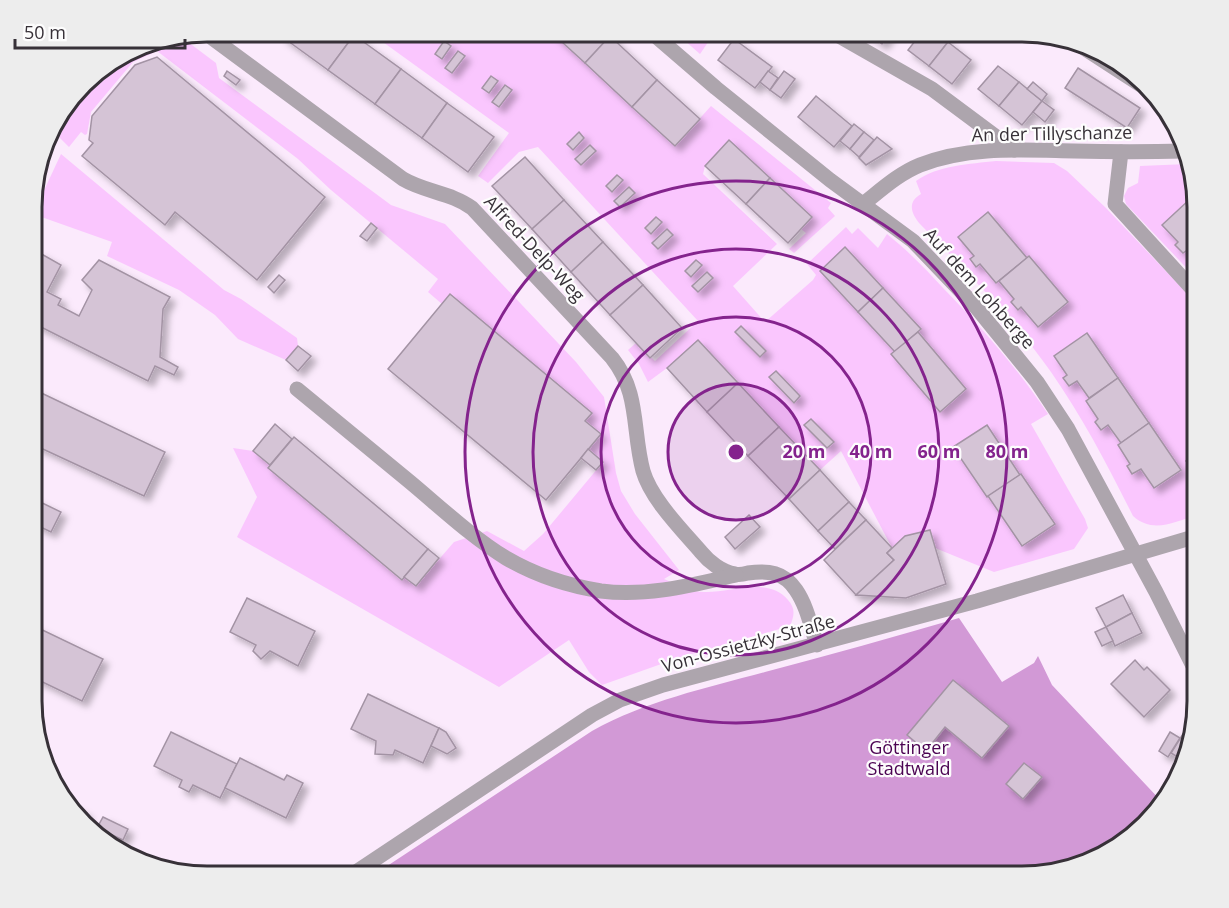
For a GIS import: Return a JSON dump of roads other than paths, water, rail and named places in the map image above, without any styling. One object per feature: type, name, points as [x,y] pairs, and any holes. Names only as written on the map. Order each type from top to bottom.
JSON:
[{"type":"street","name":"Alfred-Delp-Weg","points":[[218,42],[403,178],[422,188],[460,200],[472,208],[616,364],[627,381],[632,397],[641,459],[651,488],[707,559],[736,575]]},
{"type":"street","name":"Auf dem Lohberge","points":[[663,42],[716,88],[913,241],[976,307],[1031,374],[1068,429],[1187,654]]},
{"type":"street","points":[[850,42],[932,89],[1014,150]]},
{"type":"street","name":"An der Tillyschanze","points":[[863,204],[896,178],[918,166],[949,156],[982,151],[1014,150],[1176,151]]},
{"type":"street","points":[[1120,152],[1115,204],[1187,283]]},
{"type":"street","points":[[297,389],[466,528],[506,558],[578,586],[603,591],[633,592],[682,588],[736,575],[773,572],[786,579],[795,588],[803,603],[817,645]]},
{"type":"street","name":"Von-Ossietzky-Straße","points":[[365,866],[592,715],[620,700],[663,685],[995,596],[1187,539]]},
{"type":"park label","name":"Göttinger Stadtwald","points":[[909,757]]}]
